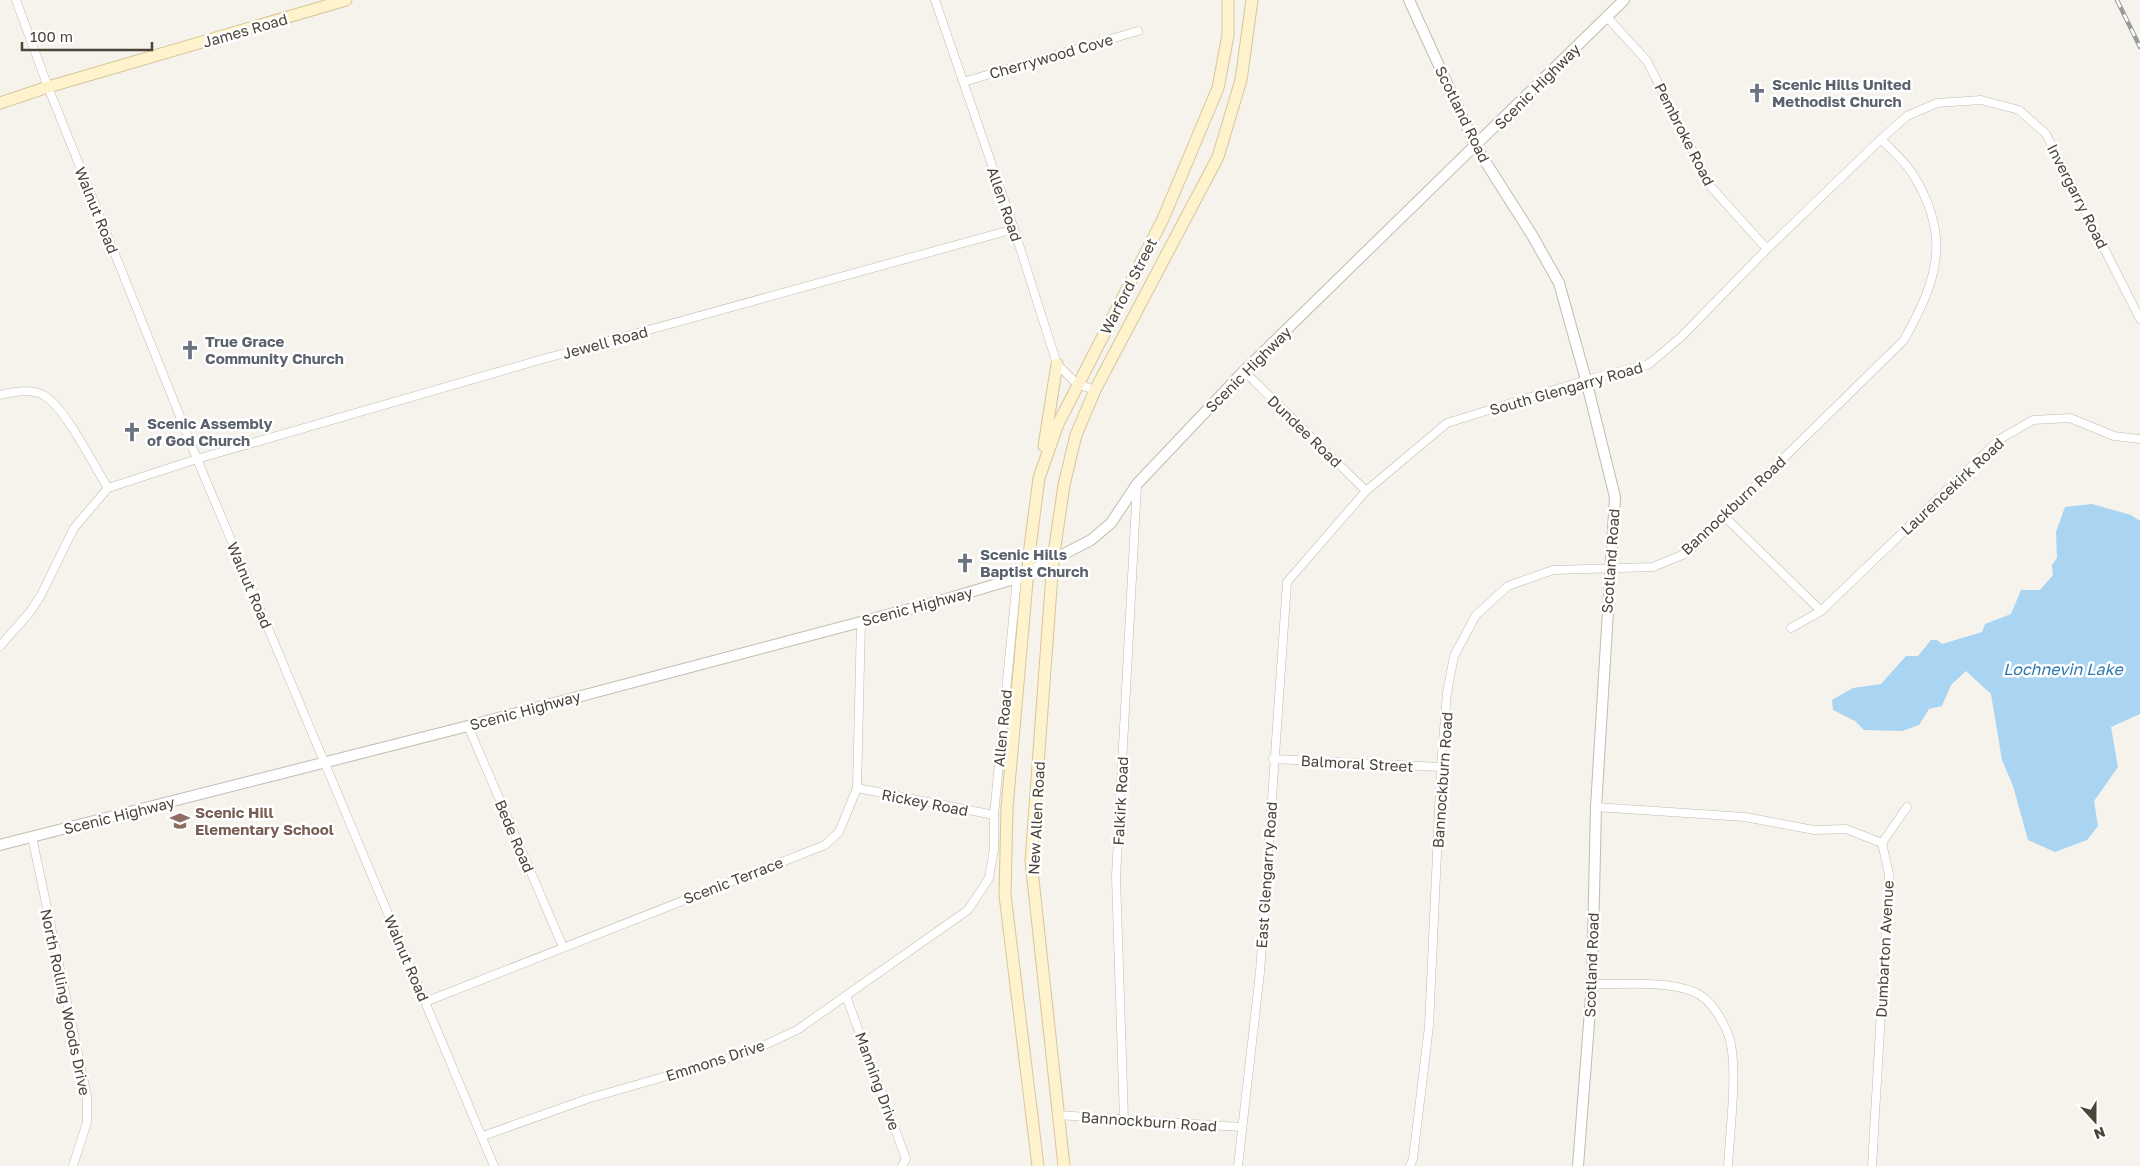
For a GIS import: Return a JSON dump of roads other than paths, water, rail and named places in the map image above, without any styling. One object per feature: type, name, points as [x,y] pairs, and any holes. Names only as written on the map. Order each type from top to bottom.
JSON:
[{"type":"main road","name":"James Road","points":[[0,103],[48,87],[346,0]]},
{"type":"main road","name":"Warford Street","points":[[1029,572],[1042,466],[1058,424],[1077,384],[1162,219],[1218,88],[1228,35],[1228,0]]},
{"type":"main road","name":"Warford Street","points":[[1053,560],[1064,484],[1076,435],[1095,390],[1218,157],[1241,80],[1252,0]]},
{"type":"main road","points":[[1042,466],[1057,364]]},
{"type":"main road","name":"New Allen Road","points":[[1053,560],[1031,861],[1064,1166]]},
{"type":"main road","name":"New Allen Road","points":[[1029,572],[1007,808],[1005,895],[1038,1166]]},
{"type":"street","name":"Walnut Road","points":[[16,0],[48,87],[197,459],[494,1166]]},
{"type":"street","name":"Allen Road","points":[[935,0],[1014,229],[1057,364],[1077,384],[1095,390]]},
{"type":"street","name":"Scotland Road","points":[[1409,0],[1476,147],[1559,283],[1586,380],[1615,497],[1609,567],[1596,807],[1592,984],[1578,1166]]},
{"type":"street","name":"Scenic Highway","points":[[0,846],[32,836],[468,726],[861,622],[1017,578],[1092,540],[1111,523],[1137,484],[1244,372],[1476,147],[1624,0]]},
{"type":"street","name":"Pembroke Road","points":[[1607,17],[1647,61],[1711,187],[1766,249]]},
{"type":"street","name":"Cherrywood Cove","points":[[963,82],[1138,31]]},
{"type":"street","name":"Invergarry Road","points":[[1881,139],[1907,116],[1937,103],[1981,100],[2019,110],[2046,134],[2140,318]]},
{"type":"street","name":"South Glengarry Road","points":[[1287,582],[1366,491],[1447,423],[1586,380],[1649,364],[1681,336],[1766,249],[1881,139]]},
{"type":"street","name":"Bannockburn Road","points":[[1410,1166],[1428,1026],[1441,767],[1447,693],[1454,656],[1476,615],[1508,586],[1552,570],[1653,567],[1687,553],[1904,340],[1923,306],[1937,261],[1933,217],[1912,172],[1881,139]]},
{"type":"street","name":"Jewell Road","points":[[108,488],[197,459],[536,361],[1014,229]]},
{"type":"street","name":"Dundee Road","points":[[1244,372],[1366,491]]},
{"type":"street","points":[[0,395],[20,391],[44,395],[58,408],[108,488],[74,528],[41,595],[30,612],[0,646]]},
{"type":"street","name":"Laurencekirk Road","points":[[1791,628],[1821,611],[2000,439],[2033,420],[2070,418],[2114,436],[2140,439]]},
{"type":"street","name":"Falkirk Road","points":[[1124,1119],[1116,877],[1137,484]]},
{"type":"street","points":[[1724,516],[1821,611]]},
{"type":"street","name":"Allen Road","points":[[989,878],[994,849],[994,815],[1017,578]]},
{"type":"street","name":"East Glengarry Road","points":[[1238,1166],[1260,972],[1273,759],[1287,582]]},
{"type":"street","name":"Scenic Terrace","points":[[425,1002],[563,946],[825,845],[839,832],[857,788],[861,622]]},
{"type":"street","name":"Bede Road","points":[[468,726],[563,946]]},
{"type":"street","name":"Balmoral Street","points":[[1273,759],[1441,767]]},
{"type":"street","name":"Rickey Road","points":[[857,788],[994,815]]},
{"type":"street","points":[[1596,807],[1745,817],[1814,830],[1846,828],[1882,843],[1907,807]]},
{"type":"street","name":"North Rolling Woods Drive","points":[[32,836],[87,1096],[86,1122],[73,1166]]},
{"type":"street","name":"Dumbarton Avenue","points":[[1872,1166],[1888,874],[1882,843]]},
{"type":"street","name":"Emmons Drive","points":[[483,1136],[586,1099],[750,1052],[797,1030],[968,910],[989,878]]},
{"type":"street","points":[[1592,984],[1670,986],[1694,992],[1704,998],[1717,1013],[1732,1049],[1728,1166]]},
{"type":"street","name":"Manning Drive","points":[[846,996],[906,1159],[902,1166]]},
{"type":"street","name":"Bannockburn Road","points":[[1057,1115],[1241,1127]]},
{"type":"water","name":"Lochnevin Lake","points":[[2092,504],[2131,515],[2140,521],[2140,714],[2111,727],[2118,767],[2094,801],[2098,826],[2087,840],[2055,852],[2028,840],[2013,786],[2002,760],[1991,694],[1966,671],[1951,685],[1942,706],[1929,709],[1919,725],[1902,731],[1864,730],[1855,721],[1833,710],[1832,700],[1853,688],[1881,684],[1906,656],[1918,656],[1931,640],[1937,640],[1942,644],[1982,632],[1985,624],[2011,614],[2021,590],[2040,590],[2053,575],[2052,565],[2057,558],[2056,532],[2065,507]]},
{"type":"railway","points":[[2117,0],[2140,47]]},
{"type":"place","name":"Scenic Hills United Methodist Church","points":[[1757,93]]},
{"type":"place","name":"True Grace Community Church","points":[[190,350]]},
{"type":"place","name":"Scenic Assembly of God Church","points":[[132,432]]},
{"type":"place","name":"Scenic Hills Baptist Church","points":[[965,563]]},
{"type":"place","name":"Scenic Hill Elementary School","points":[[180,821]]}]
